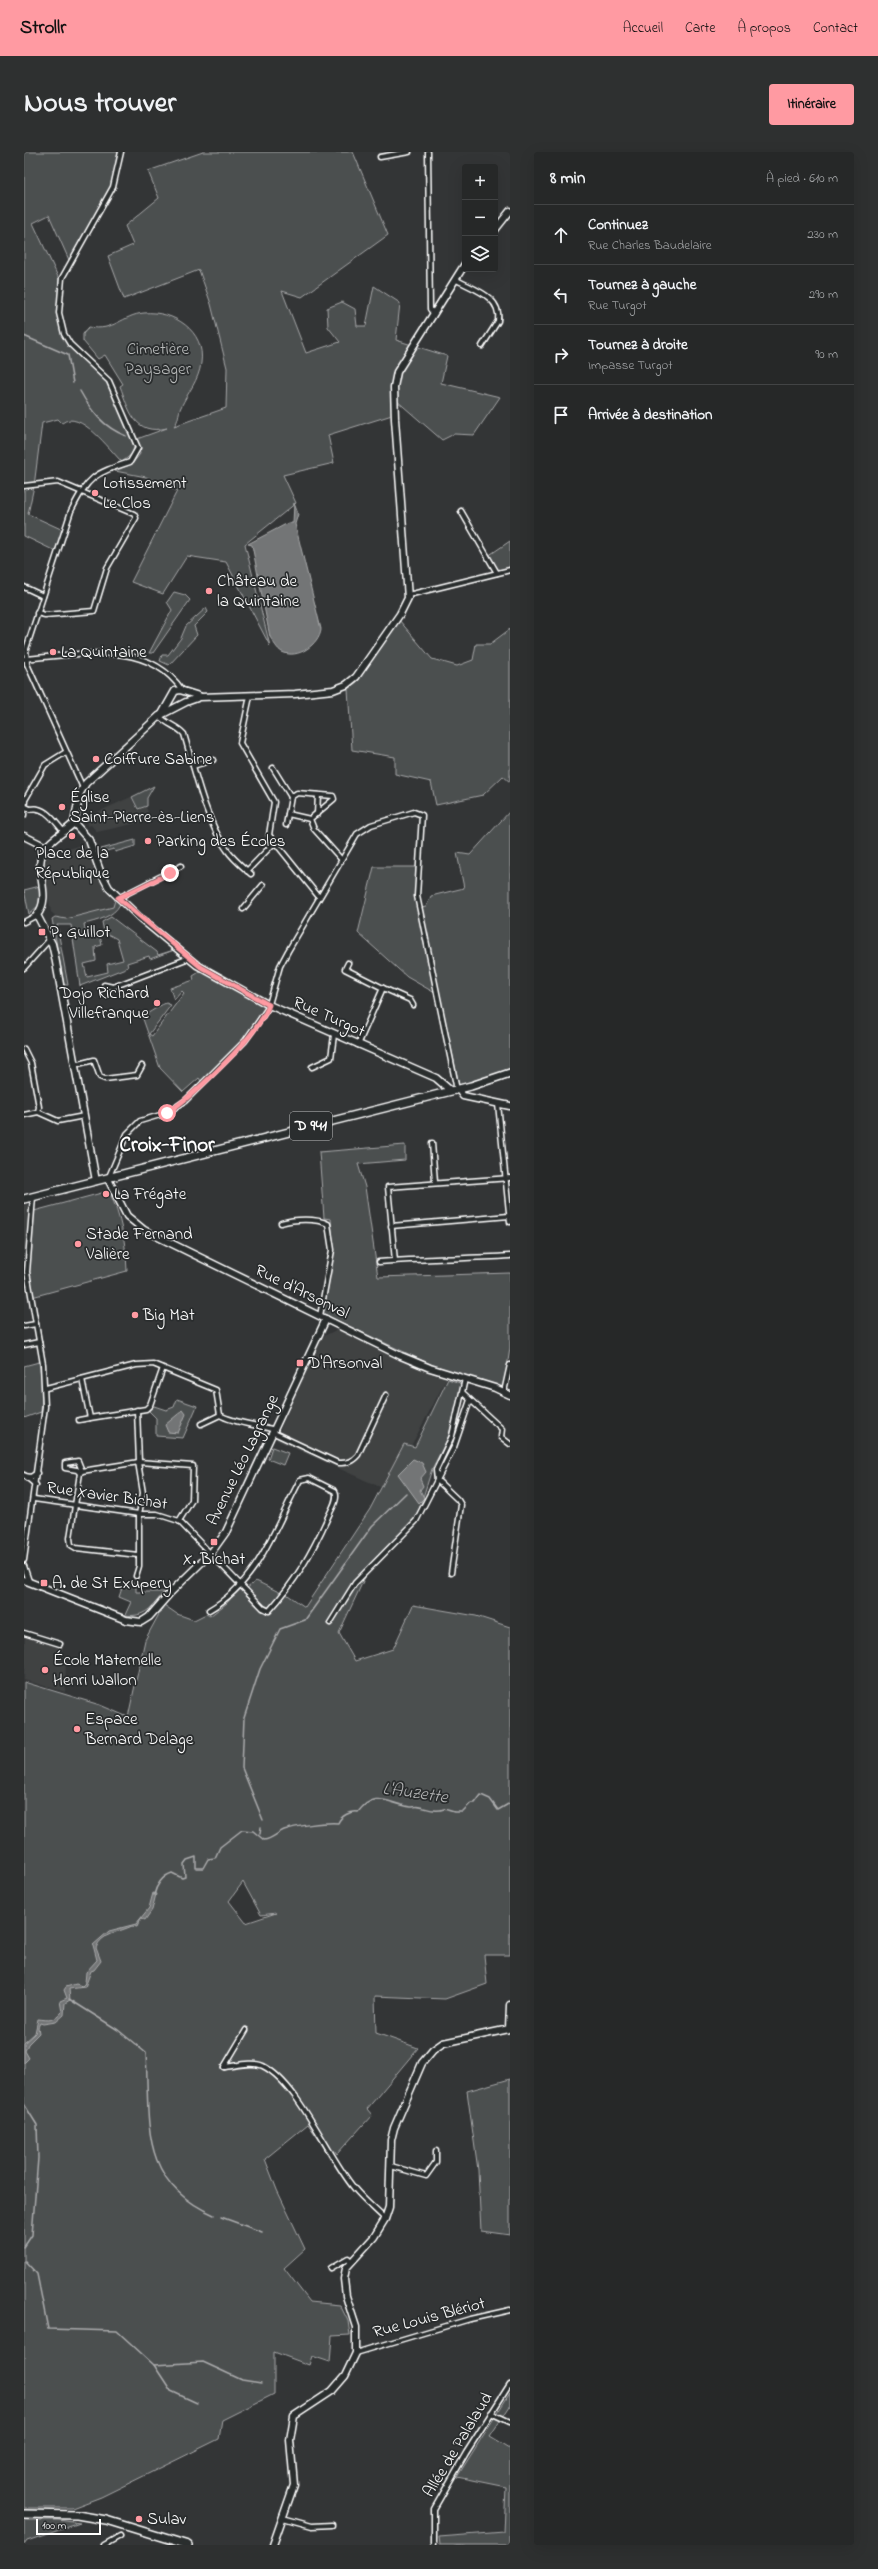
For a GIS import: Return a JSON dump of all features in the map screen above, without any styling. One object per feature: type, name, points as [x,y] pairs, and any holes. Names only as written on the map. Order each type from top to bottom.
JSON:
[{"type":"main road","name":"D 941","points":[[24,1199],[108,1179],[455,1090],[510,1073]]},
{"type":"main road","points":[[24,2514],[84,2516],[152,2533],[188,2545]]},
{"type":"street","points":[[83,788],[25,659],[26,649],[37,613],[71,511],[81,492],[99,472],[130,462],[138,448],[109,381],[70,344],[64,334],[59,313],[62,278],[113,187],[120,152]]},
{"type":"street","points":[[380,157],[409,152]]},
{"type":"street","points":[[428,152],[430,309],[433,313]]},
{"type":"street","points":[[498,226],[510,211]]},
{"type":"street","points":[[173,692],[183,692],[200,697],[248,696],[333,690],[346,685],[356,677],[395,620],[406,603],[408,595],[394,387],[397,372],[405,356],[462,268]]},
{"type":"street","points":[[455,278],[487,296],[496,305],[498,321],[482,346]]},
{"type":"street","points":[[24,486],[54,482],[134,514],[136,518],[107,568],[94,611],[45,615],[37,613]]},
{"type":"street","points":[[461,510],[497,573]]},
{"type":"street","points":[[408,595],[510,570]]},
{"type":"street","points":[[24,588],[43,596]]},
{"type":"street","points":[[25,659],[93,654],[139,656],[159,667],[175,681],[183,692],[186,702]]},
{"type":"street","points":[[24,922],[37,915],[45,902],[40,859],[46,847],[74,823],[83,788],[161,715],[171,700],[175,681]]},
{"type":"street","points":[[237,742],[248,696]]},
{"type":"street","points":[[248,696],[240,743],[274,802],[268,830],[274,843],[319,897]]},
{"type":"street","points":[[161,715],[177,706],[200,697]]},
{"type":"street","points":[[171,700],[177,706]]},
{"type":"street","points":[[161,715],[168,725],[180,729],[184,734],[193,766],[218,834],[227,850],[249,872],[274,843]]},
{"type":"street","points":[[24,815],[27,794],[45,765],[66,752]]},
{"type":"street","points":[[193,766],[213,760]]},
{"type":"street","points":[[273,768],[290,797],[286,825]]},
{"type":"street","points":[[288,814],[310,819],[334,799],[332,796],[297,793],[290,797]]},
{"type":"street","points":[[317,814],[318,795]]},
{"type":"street","points":[[26,807],[30,809],[36,808],[46,812],[64,832]]},
{"type":"street","points":[[108,1179],[127,1134],[140,1121],[167,1113],[185,1101],[245,1041],[269,1005],[280,966],[349,844],[364,829],[407,814],[418,813],[422,816],[423,820],[419,846],[417,896],[455,1090]]},
{"type":"street","points":[[310,819],[314,829],[341,859]]},
{"type":"street","name":"Rue Turgot","points":[[74,823],[89,840],[100,871],[109,888],[118,898],[189,958],[215,976],[269,1005],[334,1035],[436,1078],[463,1096],[510,1106]]},
{"type":"street","points":[[24,836],[46,847]]},
{"type":"street","points":[[118,898],[181,866]]},
{"type":"street","points":[[243,909],[263,885]]},
{"type":"street","points":[[37,915],[50,939],[96,1181]]},
{"type":"street","points":[[24,968],[50,939]]},
{"type":"street","points":[[104,985],[113,987],[189,958]]},
{"type":"street","points":[[348,963],[345,969],[410,1000],[413,1004]]},
{"type":"street","points":[[358,1045],[383,988]]},
{"type":"street","points":[[312,1067],[331,1058],[334,1035]]},
{"type":"street","points":[[24,1049],[31,1063],[39,1107],[38,1112]]},
{"type":"street","points":[[74,1065],[94,1060],[100,1077],[105,1079],[137,1075],[142,1066]]},
{"type":"street","points":[[498,1104],[508,1178],[510,1222]]},
{"type":"street","points":[[24,1115],[38,1112],[58,1121],[84,1116]]},
{"type":"street","points":[[432,1142],[435,1182]]},
{"type":"street","points":[[395,1261],[388,1186],[508,1178]]},
{"type":"street","name":"Rue d'Arsonval","points":[[108,1179],[127,1216],[144,1230],[401,1356],[507,1394]]},
{"type":"street","points":[[24,1560],[36,1486],[46,1388],[36,1324],[26,1285],[26,1258],[33,1197]]},
{"type":"street","points":[[391,1226],[510,1216]]},
{"type":"street","points":[[281,1223],[288,1221],[322,1221],[328,1224],[332,1250],[320,1316]]},
{"type":"street","points":[[379,1262],[510,1256]]},
{"type":"street","name":"Avenue Léo Lagrange","points":[[26,1581],[126,1620],[141,1622],[149,1617],[170,1593],[211,1553],[237,1512],[326,1319]]},
{"type":"street","points":[[24,1326],[36,1324]]},
{"type":"street","points":[[24,1345],[39,1342]]},
{"type":"street","points":[[46,1388],[136,1365],[153,1364],[216,1390],[220,1416]]},
{"type":"street","points":[[507,1394],[510,1364]]},
{"type":"street","points":[[79,1420],[146,1409],[150,1405],[163,1368]]},
{"type":"street","points":[[82,1379],[90,1418]]},
{"type":"street","points":[[451,1573],[461,1505],[438,1480],[436,1470],[452,1436],[465,1379]]},
{"type":"street","points":[[463,1393],[502,1429],[501,1437],[510,1444]]},
{"type":"street","points":[[201,1424],[220,1416],[230,1421],[244,1421],[274,1431],[338,1463],[347,1463],[354,1460],[358,1454],[386,1395]]},
{"type":"street","points":[[330,1622],[355,1583],[416,1521],[456,1442],[470,1400]]},
{"type":"street","points":[[136,1576],[139,1566],[138,1555],[140,1514],[143,1493],[138,1462],[137,1410]]},
{"type":"street","points":[[138,1555],[76,1548],[72,1545],[70,1538],[74,1505],[81,1472],[138,1462],[193,1466],[192,1500],[179,1521]]},
{"type":"street","points":[[25,1475],[31,1476],[37,1473]]},
{"type":"street","points":[[25,1475],[36,1486]]},
{"type":"street","name":"Rue Xavier Bichat","points":[[34,1499],[140,1514],[157,1514],[179,1521],[241,1585],[269,1611],[293,1583],[311,1555],[335,1501],[336,1492],[309,1478],[300,1480],[264,1555],[251,1575],[241,1585]]},
{"type":"street","points":[[24,1566],[26,1581]]},
{"type":"street","points":[[208,1610],[224,1601],[241,1585]]},
{"type":"street","points":[[24,1633],[60,1644]]},
{"type":"street","points":[[273,2545],[294,2485],[290,2440],[294,2416],[332,2391],[344,2376],[356,2353],[356,2327],[346,2296],[344,2280],[346,2268],[374,2237],[385,2219],[389,2207],[394,2128],[422,2063],[433,2050],[443,2043],[509,2029],[510,2005]]},
{"type":"street","points":[[246,2030],[224,2067],[253,2064],[262,2066],[272,2072],[289,2089],[354,2188],[385,2219]]},
{"type":"street","points":[[391,2166],[426,2176],[436,2162],[436,2151]]},
{"type":"street","points":[[331,2268],[348,2258],[351,2261]]},
{"type":"street","name":"Rue Louis Blériot","points":[[356,2353],[470,2319],[510,2310]]},
{"type":"street","name":"Allée de Palalaud","points":[[434,2545],[434,2509],[510,2384]]},
{"type":"street","points":[[491,2413],[510,2422]]},
{"type":"street","points":[[283,2518],[312,2526],[332,2525]]},
{"type":"street","points":[[104,2545],[120,2536]]},
{"type":"shaded area","points":[[294,503],[298,514],[295,524],[321,629],[316,640],[307,649],[295,654],[288,654],[282,652],[270,637],[252,545],[248,544],[288,523],[293,523]]},
{"type":"shaded area","points":[[131,797],[137,810],[146,807],[151,820],[97,832],[91,825],[88,826],[87,817]]},
{"type":"shaded area","points":[[88,843],[97,874],[105,890],[114,899],[113,907],[66,919],[57,917],[51,912],[43,864],[45,856],[61,854],[62,851]]},
{"type":"shaded area","points":[[30,1204],[25,1256],[24,1256],[24,1205]]},
{"type":"shaded area","points":[[338,1329],[447,1378],[402,1463],[380,1487],[276,1440],[318,1339]]},
{"type":"shaded area","points":[[183,1410],[186,1414],[178,1433],[168,1432],[165,1425]]},
{"type":"shaded area","points":[[413,1459],[422,1463],[426,1472],[420,1479],[423,1486],[420,1490],[424,1498],[419,1503],[398,1474]]},
{"type":"shaded area","name":"École Maternelle Henri Wallon","points":[[25,1635],[63,1647],[61,1653],[66,1659],[65,1692],[24,1680]]},
{"type":"shaded area","points":[[153,1893],[156,1894],[152,1910],[145,1920],[141,1918],[137,1927],[132,1926],[106,1936],[98,1943],[96,1948],[101,1961],[94,1970],[91,1971],[85,1987],[69,1989],[70,2000],[65,2003],[64,2015],[56,2022],[40,2023],[38,2027],[39,2033],[28,2044],[25,2051],[29,2058],[24,2063],[24,2043],[35,2033],[38,2019],[54,2019],[62,2012],[60,2001],[67,1998],[64,1990],[66,1987],[76,1984],[82,1986],[85,1983],[86,1972],[97,1960],[93,1945],[109,1931],[136,1924],[149,1908]]},
{"type":"green space","points":[[24,152],[118,152],[112,184],[69,260],[49,215],[33,223],[59,279],[57,314],[63,335],[77,355],[107,381],[130,432],[134,447],[132,454],[122,462],[94,432],[77,421],[69,420],[62,423],[58,419],[42,423],[34,486],[28,514],[63,530],[55,551],[24,536]]},
{"type":"green space","name":"Cimetière Paysager","points":[[203,152],[353,152],[388,235],[302,297],[282,291],[306,353],[340,342],[328,327],[327,308],[342,302],[355,309],[357,326],[366,326],[374,286],[400,303],[396,340],[447,356],[441,383],[500,397],[474,435],[454,434],[442,440],[396,400],[392,415],[328,435],[334,463],[283,475],[296,503],[245,544],[270,646],[226,562],[187,556],[163,594],[131,582],[177,491],[146,477],[115,471],[132,464],[140,454],[137,439],[167,428],[147,428],[140,425],[134,419],[126,404],[120,386],[123,384],[105,355],[98,359],[83,341],[83,334],[89,327],[105,327],[136,314],[155,313],[176,319],[193,332],[198,341],[201,352],[201,363],[198,375],[181,407],[177,422],[174,426],[226,408],[227,368],[211,304],[199,270],[124,299],[108,256],[133,245],[125,226],[159,198],[148,171]]},
{"type":"green space","points":[[510,541],[510,568],[497,571],[488,556]]},
{"type":"green space","points":[[174,592],[185,595],[190,600],[153,653],[149,653],[172,610],[167,602]]},
{"type":"green space","points":[[206,608],[208,612],[194,626],[197,635],[169,665],[160,661],[162,655],[168,655],[181,638],[186,626]]},
{"type":"green space","points":[[399,620],[432,659],[457,666],[473,660],[476,644],[490,644],[510,629],[510,782],[503,776],[483,795],[436,805],[431,782],[395,774],[395,757],[352,750],[348,689],[358,681]]},
{"type":"green space","points":[[154,786],[147,798],[147,806],[138,809],[132,797]]},
{"type":"green space","points":[[510,811],[510,1070],[459,1085],[421,908],[426,907],[431,896],[464,888],[457,853],[470,855]]},
{"type":"green space","points":[[135,840],[135,846],[115,852],[114,849],[102,852],[101,849]]},
{"type":"green space","points":[[374,867],[416,867],[416,896],[435,993],[407,977],[358,933]]},
{"type":"green space","points":[[40,886],[39,905],[29,914],[24,890]]},
{"type":"green space","points":[[115,900],[120,904],[114,912],[104,918],[84,924],[87,938],[100,936],[102,945],[95,947],[96,961],[84,964],[87,977],[108,972],[107,964],[123,960],[117,939],[104,932],[102,922],[111,917],[157,952],[158,955],[174,950],[150,959],[149,956],[127,963],[128,967],[80,986],[71,925],[57,925],[68,985],[64,985],[52,919],[55,917],[66,919],[113,907]]},
{"type":"green space","points":[[201,971],[265,1006],[244,1039],[201,1081],[199,1078],[183,1092],[160,1068],[142,1016],[166,1003],[171,1005],[149,1034],[152,1036],[184,993],[182,991],[174,1000],[170,988],[194,980],[193,976]]},
{"type":"green space","points":[[405,1145],[405,1160],[358,1164],[365,1187],[378,1277],[510,1273],[510,1348],[504,1387],[447,1372],[323,1314],[334,1253],[331,1219],[324,1218],[319,1152]]},
{"type":"green space","name":"Stade Fernand Valière","points":[[109,1191],[117,1210],[122,1230],[127,1271],[32,1297],[29,1271],[34,1211]]},
{"type":"green space","points":[[39,1362],[43,1389],[41,1412],[24,1418],[24,1366]]},
{"type":"green space","points":[[448,1379],[460,1383],[461,1387],[448,1438],[432,1469],[419,1510],[421,1512],[365,1577],[339,1633],[355,1661],[393,1649],[413,1605],[476,1616],[510,1627],[510,1955],[484,1955],[487,1984],[445,1999],[375,1996],[376,2033],[418,2048],[367,2109],[372,2115],[337,2154],[334,2150],[329,2154],[308,2124],[265,2159],[277,2190],[305,2249],[284,2268],[310,2302],[340,2305],[348,2321],[350,2335],[332,2336],[330,2362],[312,2356],[309,2365],[274,2352],[274,2394],[222,2420],[219,2439],[101,2497],[72,2508],[24,2508],[24,1682],[100,1705],[128,1717],[145,1640],[164,1605],[177,1614],[194,1620],[206,1614],[210,1616],[227,1603],[241,1585],[269,1611],[285,1593],[305,1607],[370,1509],[404,1444],[415,1447]],"holes":[[[243,1882],[261,1915],[276,1913],[246,1923],[229,1901]]]},
{"type":"green space","points":[[177,1399],[197,1406],[183,1438],[156,1436],[156,1418],[149,1411],[154,1406],[166,1410],[174,1407]]},
{"type":"green space","points":[[272,1447],[288,1453],[283,1465],[268,1459]]},
{"type":"green space","points":[[256,1581],[281,1593],[268,1608],[264,1607],[246,1589]]},
{"type":"green space","points":[[131,1582],[136,1585],[136,1592],[164,1592],[152,1607],[143,1613],[138,1615],[125,1615],[131,1602],[119,1597],[122,1588]]},
{"type":"green space","points":[[510,2079],[510,2235],[481,2231],[478,2170],[467,2091]]},
{"type":"green space","points":[[510,2393],[510,2406],[490,2436],[510,2448],[510,2545],[440,2545],[439,2537],[504,2532],[506,2487],[457,2477]]},
{"type":"green space","points":[[24,2520],[58,2520],[80,2523],[27,2541],[24,2545]]},
{"type":"waterway","points":[[24,336],[68,355],[73,383]]},
{"type":"waterway","points":[[80,391],[98,418],[111,428],[126,436]]},
{"type":"waterway","points":[[263,1820],[242,1768],[244,1718],[260,1669],[280,1629],[305,1620],[372,1526],[406,1493]]},
{"type":"waterway","name":"L'Auzette","points":[[154,1895],[156,1888],[165,1876],[172,1873],[182,1878],[185,1877],[184,1864],[187,1860],[196,1857],[196,1868],[203,1868],[208,1859],[215,1858],[220,1847],[242,1830],[253,1831],[264,1840],[284,1830],[302,1826],[338,1823],[346,1814],[358,1812],[371,1801],[377,1800],[383,1800],[411,1807],[435,1810],[444,1809],[454,1812],[462,1812],[471,1803],[475,1803],[481,1795],[490,1799],[498,1810],[510,1803]]},
{"type":"waterway","name":"L'Auzette","points":[[260,1834],[261,1827]]},
{"type":"waterway","points":[[69,1999],[118,2030],[146,2053],[149,2126],[153,2148],[160,2168],[172,2186],[189,2201],[214,2215]]},
{"type":"waterway","points":[[24,2104],[37,2125],[38,2158],[32,2235],[24,2247]]},
{"type":"waterway","points":[[221,2217],[262,2232]]},
{"type":"waterway","points":[[24,2260],[37,2274],[48,2329],[117,2331],[154,2365],[203,2362],[242,2380],[261,2383]]},
{"type":"waterway","points":[[154,2365],[171,2391],[197,2403]]},
{"type":"place","name":"Lotissement Le Clos","points":[[95,493]]},
{"type":"place","name":"Château de la Quintaine","points":[[209,591]]},
{"type":"place","name":"La Quintaine","points":[[53,652]]},
{"type":"place","name":"Coiffure Sabine","points":[[96,759]]},
{"type":"place","name":"Église Saint-Pierre-ès-Liens","points":[[62,807]]},
{"type":"place","name":"Place de la République","points":[[72,836]]},
{"type":"place","name":"Parking des Écoles","points":[[148,841]]},
{"type":"place","name":"P. Guillot","points":[[42,932]]},
{"type":"place","name":"Dojo Richard Villefranque","points":[[157,1003]]},
{"type":"place","name":"La Frégate","points":[[106,1194]]},
{"type":"place","name":"Stade Fernand Valière","points":[[78,1244]]},
{"type":"place","name":"Big Mat","points":[[135,1315]]},
{"type":"place","name":"D'Arsonval","points":[[300,1363]]},
{"type":"place","name":"X. Bichat","points":[[214,1542]]},
{"type":"place","name":"A. de St Exupery","points":[[44,1583]]},
{"type":"place","name":"École Maternelle Henri Wallon","points":[[45,1670]]},
{"type":"place","name":"Espace Bernard Delage","points":[[77,1729]]},
{"type":"place","name":"Sulav","points":[[139,2519]]},
{"type":"district","name":"Croix-Finor","points":[[167,1146]]},
{"type":"route","points":[[167,1113],[185,1101],[245,1041],[261,1020],[269,1005],[201,967],[168,942],[118,898],[170,873]]}]
